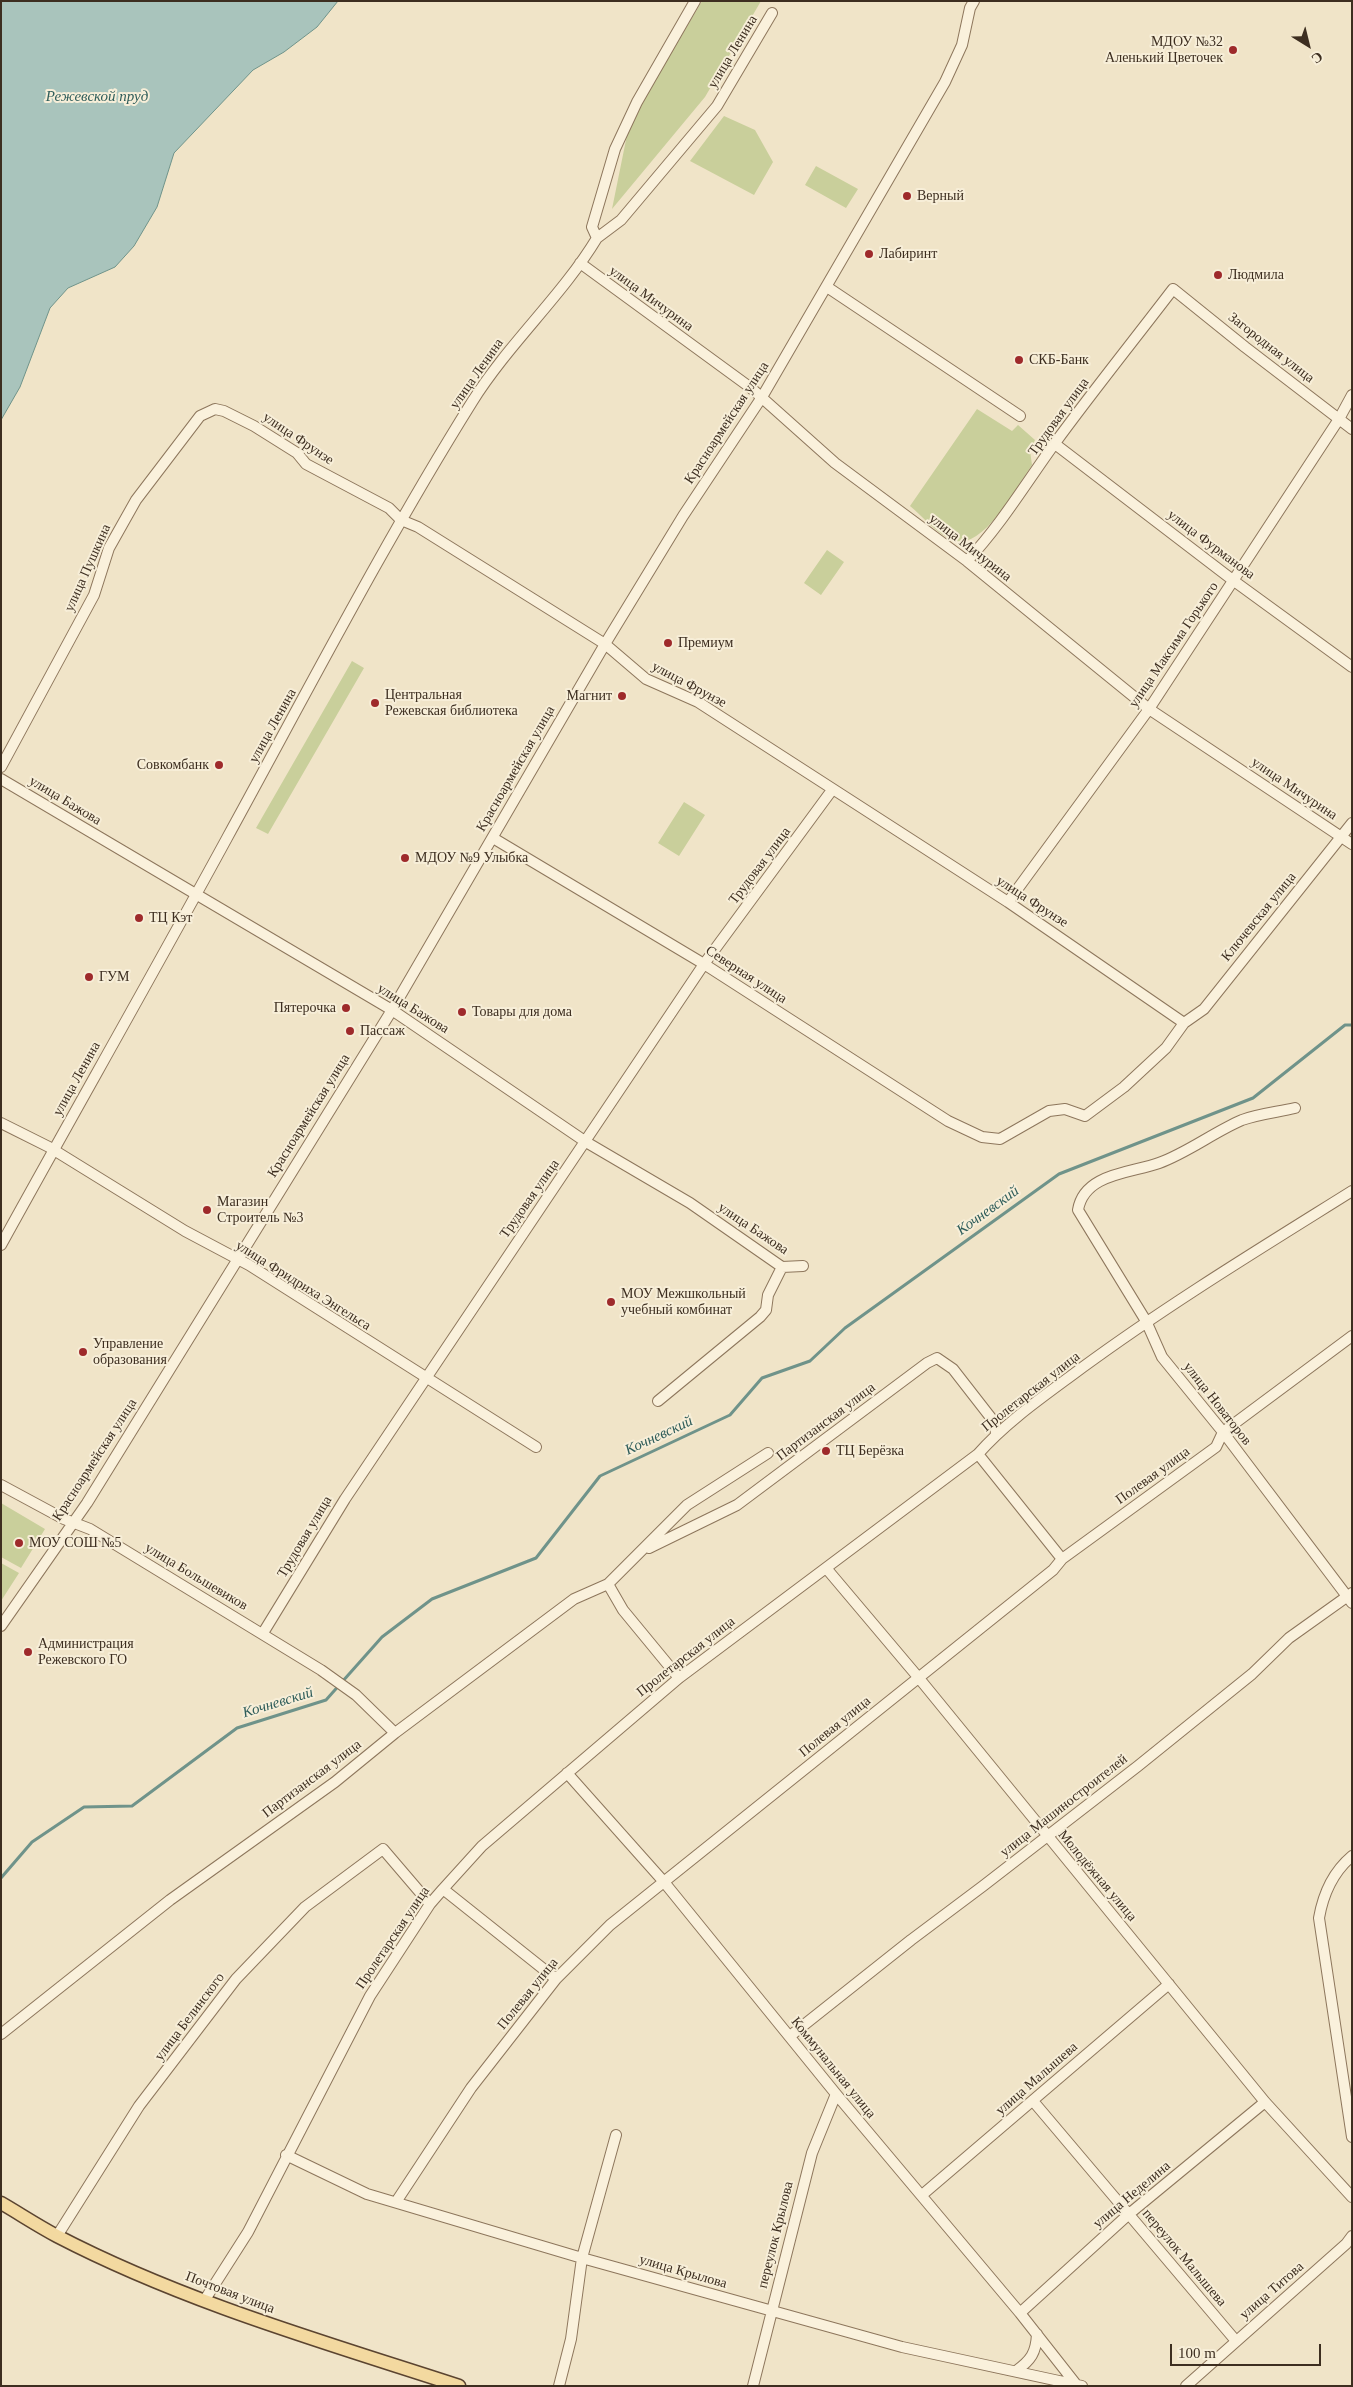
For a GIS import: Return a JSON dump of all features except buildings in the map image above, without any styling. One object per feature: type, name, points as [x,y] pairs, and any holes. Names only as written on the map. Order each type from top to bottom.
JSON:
[{"type":"main road","name":"Почтовая улица","points":[[1,2203],[57,2236],[204,2301],[459,2386]]},
{"type":"street","points":[[598,238],[592,227],[615,149],[637,102],[695,1]]},
{"type":"street","name":"Красноармейская улица","points":[[1,1626],[92,1495],[392,1010],[605,644],[683,516],[762,397],[922,125],[962,45],[970,8],[974,1]]},
{"type":"street","name":"улица Ленина","points":[[1,1245],[196,896],[401,520],[474,398],[598,238],[621,220],[716,106],[772,13]]},
{"type":"street","name":"улица Мичурина","points":[[580,263],[762,397],[835,464],[967,561],[1149,709],[1352,844]]},
{"type":"street","points":[[827,286],[1020,416]]},
{"type":"street","name":"Загородная улица","points":[[1173,289],[1244,347],[1352,429]]},
{"type":"street","name":"Трудовая улица","points":[[967,561],[987,540],[1055,444],[1173,289]]},
{"type":"street","name":"улица Максима Горького","points":[[1008,902],[1149,709],[1234,581],[1352,396]]},
{"type":"street","name":"улица Фрунзе","points":[[200,416],[215,409],[224,411],[254,426],[297,453],[306,464],[389,508],[401,520],[418,527],[605,644],[646,679],[698,702],[1008,902],[1184,1023]]},
{"type":"street","name":"улица Пушкина","points":[[1,767],[94,595],[109,548],[136,500],[200,416]]},
{"type":"street","name":"улица Фурманова","points":[[1055,444],[1234,581],[1352,667]]},
{"type":"street","name":"улица Бажова","points":[[1,779],[196,896],[392,1010],[586,1142],[690,1203],[782,1267],[803,1266]]},
{"type":"street","name":"Трудовая улица","points":[[263,1634],[345,1499],[704,964],[832,790]]},
{"type":"street","name":"Ключевская улица","points":[[982,1137],[1000,1138],[1049,1111],[1065,1110],[1085,1116],[1124,1087],[1166,1048],[1184,1023],[1204,1009],[1352,823]]},
{"type":"street","name":"Северная улица","points":[[492,838],[704,964],[948,1121],[982,1137]]},
{"type":"street","name":"улица Новаторов","points":[[1294,1108],[1244,1119],[1160,1163],[1115,1173],[1089,1190],[1080,1200],[1078,1210],[1146,1321],[1162,1357],[1223,1432],[1350,1598]]},
{"type":"street","name":"улица Фридриха Энгельса","points":[[1,1123],[53,1150],[177,1226],[257,1270],[536,1447]]},
{"type":"street","name":"Пролетарская улица","points":[[204,2301],[248,2232],[286,2154],[370,1996],[430,1904],[482,1846],[679,1678],[978,1454],[996,1434],[1146,1321],[1352,1191]]},
{"type":"street","points":[[658,1401],[760,1317],[766,1310],[768,1295],[782,1267]]},
{"type":"street","name":"Полевая улица","points":[[396,2202],[471,2088],[556,1979],[610,1925],[1052,1570],[1062,1559],[1216,1447],[1223,1432],[1352,1336]]},
{"type":"street","name":"Партизанская улица","points":[[642,1552],[736,1505],[927,1363],[937,1358],[953,1369],[959,1376],[995,1423],[996,1434]]},
{"type":"street","name":"Партизанская улица","points":[[1,2034],[170,1900],[335,1782],[395,1733],[574,1599],[608,1584],[687,1505],[768,1452]]},
{"type":"street","points":[[978,1454],[1062,1559]]},
{"type":"street","name":"улица Большевиков","points":[[1,1485],[90,1529],[321,1670],[356,1695],[395,1733]]},
{"type":"street","name":"Молодёжная улица","points":[[826,1568],[918,1677],[1265,2102],[1352,2197]]},
{"type":"street","points":[[608,1584],[623,1610],[679,1678]]},
{"type":"street","name":"улица Машиностроителей","points":[[790,2036],[910,1940],[983,1886],[1237,1686],[1289,1638],[1350,1598]]},
{"type":"street","name":"Коммунальная улица","points":[[567,1773],[664,1882],[836,2094],[1078,2384]]},
{"type":"street","name":"улица Белинского","points":[[57,2236],[139,2106],[236,1979],[305,1907],[383,1849],[430,1904]]},
{"type":"street","points":[[1352,1856],[1339,1869],[1322,1899],[1319,1918],[1352,2137]]},
{"type":"street","points":[[443,1889],[556,1979]]},
{"type":"street","name":"улица Малышева","points":[[922,2195],[1168,1984]]},
{"type":"street","points":[[1344,2086],[1352,2073]]},
{"type":"street","name":"переулок Крылова","points":[[753,2386],[812,2153],[836,2094]]},
{"type":"street","name":"переулок Малышева","points":[[1033,2101],[1236,2341]]},
{"type":"street","name":"улица Неделина","points":[[1020,2313],[1129,2214],[1265,2102]]},
{"type":"street","points":[[559,2386],[571,2339],[582,2258],[616,2135]]},
{"type":"street","name":"улица Крылова","points":[[286,2154],[367,2194],[582,2258],[902,2347],[1078,2384]]},
{"type":"street","name":"улица Титова","points":[[1186,2386],[1346,2244],[1352,2236]]},
{"type":"street","points":[[1016,2371],[1031,2360],[1036,2348],[1036,2334]]},
{"type":"green space","points":[[702,1],[761,1],[705,97],[612,209],[627,135],[637,111]]},
{"type":"green space","points":[[724,116],[755,130],[773,162],[754,195],[690,161]]},
{"type":"green space","points":[[816,166],[858,189],[846,208],[805,185]]},
{"type":"green space","points":[[977,409],[1012,431],[1018,425],[1035,440],[1030,451],[1032,465],[1009,501],[987,527],[976,536],[964,541],[953,540],[936,530],[910,506]]},
{"type":"green space","points":[[827,550],[844,562],[821,595],[804,583]]},
{"type":"green space","points":[[352,661],[364,668],[268,834],[256,828]]},
{"type":"green space","points":[[684,802],[705,815],[679,856],[658,843]]},
{"type":"green space","name":"МОУ СОШ №5","points":[[1,1503],[45,1529],[21,1568],[1,1557]]},
{"type":"green space","points":[[1,1563],[19,1573],[1,1601]]},
{"type":"water","name":"Режевской пруд","points":[[1,1],[338,1],[317,27],[284,52],[253,70],[174,153],[157,207],[134,246],[115,267],[68,288],[50,308],[20,387],[1,420]]},
{"type":"waterway","name":"Кочневский","points":[[1,1878],[32,1842],[84,1807],[132,1806],[237,1728],[326,1700],[382,1637],[432,1599],[536,1558],[600,1476],[730,1415],[762,1378],[810,1361],[845,1328],[1059,1174],[1253,1098],[1345,1025],[1352,1025]]},
{"type":"place","name":"МДОУ №32 Аленький Цветочек","points":[[1233,50]]},
{"type":"place","name":"Верный","points":[[907,196]]},
{"type":"place","name":"Лабиринт","points":[[869,254]]},
{"type":"place","name":"Людмила","points":[[1218,275]]},
{"type":"place","name":"СКБ-Банк","points":[[1019,360]]},
{"type":"place","name":"Премиум","points":[[668,643]]},
{"type":"place","name":"Магнит","points":[[622,696]]},
{"type":"place","name":"Центральная Режевская библиотека","points":[[375,703]]},
{"type":"place","name":"Совкомбанк","points":[[219,765]]},
{"type":"place","name":"МДОУ №9 Улыбка","points":[[405,858]]},
{"type":"place","name":"ТЦ Кэт","points":[[139,918]]},
{"type":"place","name":"ГУМ","points":[[89,977]]},
{"type":"place","name":"Пятерочка","points":[[346,1008]]},
{"type":"place","name":"Товары для дома","points":[[462,1012]]},
{"type":"place","name":"Пассаж","points":[[350,1031]]},
{"type":"place","name":"Магазин Строитель №3","points":[[207,1210]]},
{"type":"place","name":"МОУ Межшкольный учебный комбинат","points":[[611,1302]]},
{"type":"place","name":"Управление образования","points":[[83,1352]]},
{"type":"place","name":"ТЦ Берёзка","points":[[826,1451]]},
{"type":"place","name":"МОУ СОШ №5","points":[[19,1543]]},
{"type":"place","name":"Администрация Режевского ГО","points":[[28,1652]]}]
